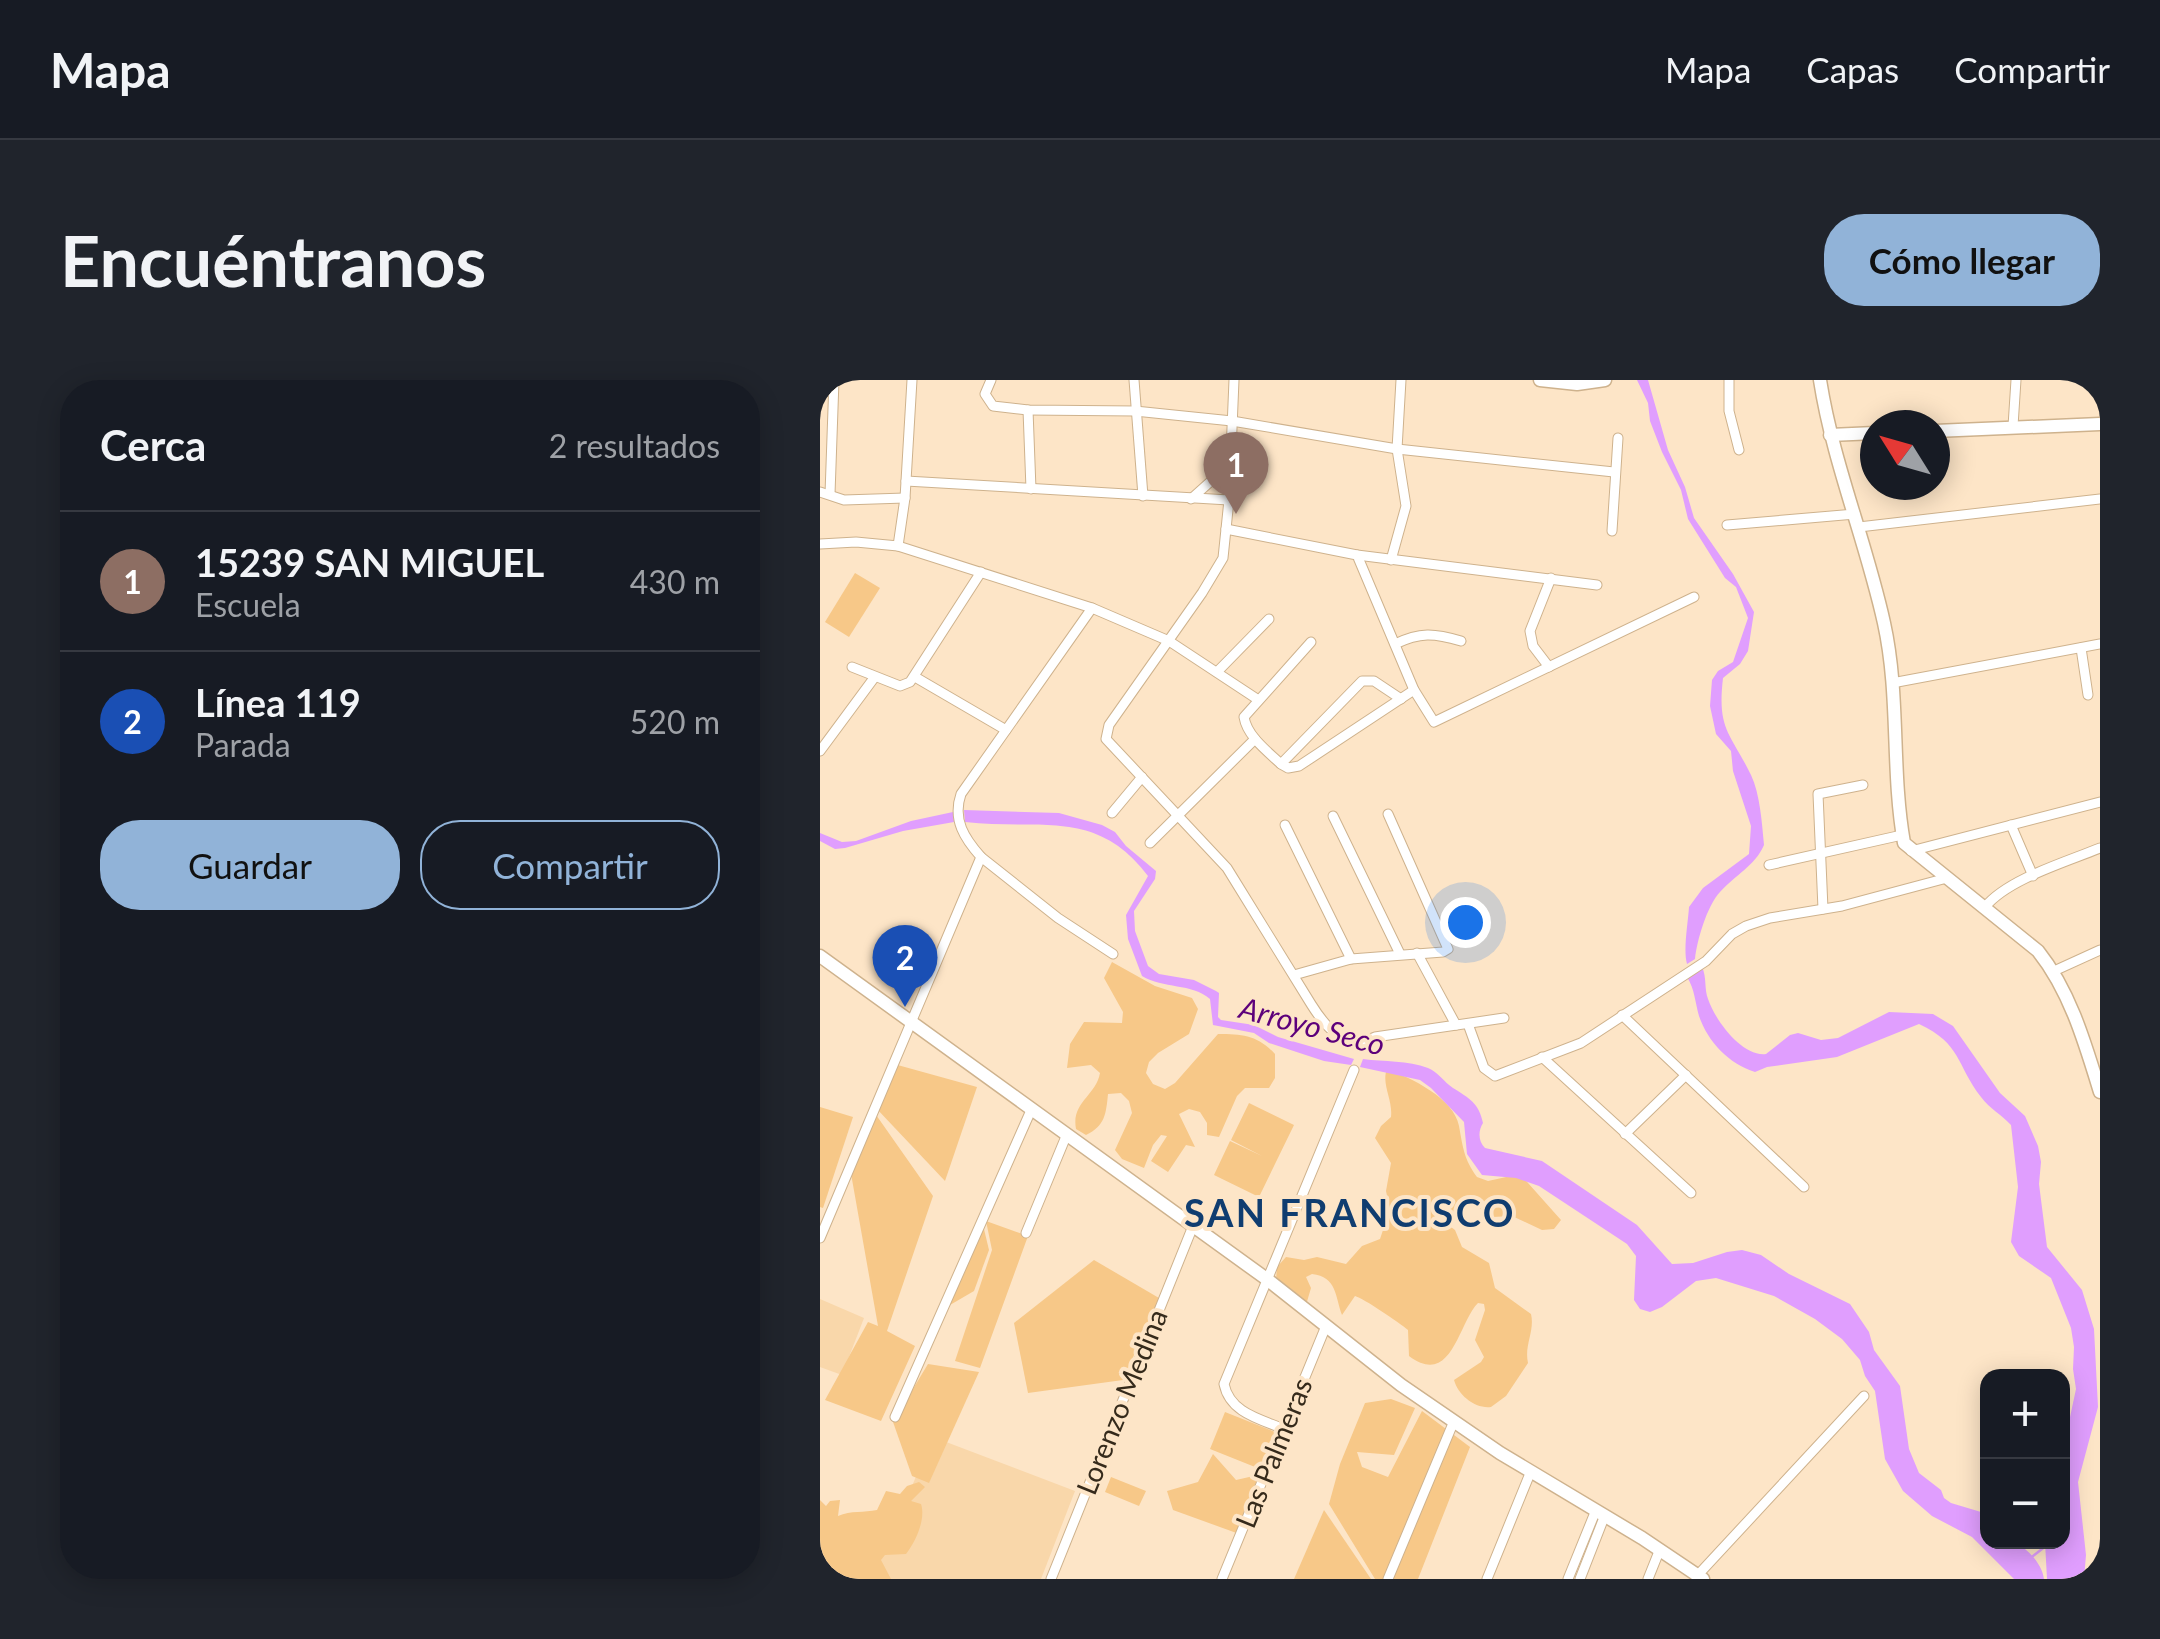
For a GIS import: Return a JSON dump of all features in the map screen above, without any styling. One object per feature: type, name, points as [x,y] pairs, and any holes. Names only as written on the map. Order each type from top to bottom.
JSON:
[{"type":"street","points":[[834,380],[825,493],[844,500],[906,498]]},
{"type":"street","points":[[898,546],[906,498],[912,380]]},
{"type":"street","points":[[991,380],[984,394],[993,406],[1135,411],[1232,421],[1397,448],[1614,472]]},
{"type":"street","points":[[1134,380],[1143,496]]},
{"type":"street","points":[[1234,380],[1229,500],[1222,558],[1109,726],[1106,739],[1226,868],[1324,1024],[1351,1043],[1504,1018]]},
{"type":"street","points":[[1391,560],[1406,506],[1397,448],[1402,380]]},
{"type":"street","points":[[1540,380],[1605,380]]},
{"type":"street","points":[[1729,380],[1730,411],[1739,450]]},
{"type":"street","points":[[1820,380],[1830,435],[1885,626],[1902,835],[1910,850],[2038,951],[2054,970],[2086,1045],[2100,1092]]},
{"type":"street","points":[[2013,426],[2016,380]]},
{"type":"street","points":[[820,404],[834,404]]},
{"type":"street","points":[[1028,410],[1031,489]]},
{"type":"street","points":[[1950,430],[2100,424]]},
{"type":"street","points":[[1830,435],[1860,434]]},
{"type":"street","points":[[1612,531],[1618,438]]},
{"type":"street","points":[[1192,499],[1230,464]]},
{"type":"street","points":[[906,481],[1229,500]]},
{"type":"street","points":[[1727,525],[1857,520],[2100,500]]},
{"type":"street","points":[[1226,530],[1357,556],[1597,585]]},
{"type":"street","points":[[820,544],[898,546],[1092,608],[1169,641],[1256,700]]},
{"type":"street","points":[[1357,556],[1414,690],[1430,719],[1438,722],[1694,597]]},
{"type":"street","points":[[852,667],[900,686],[915,677],[980,572]]},
{"type":"street","points":[[1548,667],[1533,646],[1530,631],[1551,578]]},
{"type":"street","points":[[1092,608],[958,803],[962,835],[981,856],[1058,918],[1113,954]]},
{"type":"street","points":[[1217,672],[1269,619]]},
{"type":"street","points":[[1395,644],[1416,634],[1432,633],[1461,641]]},
{"type":"street","points":[[1312,642],[1256,700],[1244,722],[1255,739],[1288,768],[1300,766],[1414,690]]},
{"type":"street","points":[[1892,683],[2100,644]]},
{"type":"street","points":[[2082,648],[2088,695]]},
{"type":"street","points":[[915,677],[1006,730]]},
{"type":"street","points":[[820,751],[874,678]]},
{"type":"street","points":[[1280,764],[1362,682],[1374,681],[1401,699]]},
{"type":"street","points":[[1150,843],[1255,739]]},
{"type":"street","points":[[1112,813],[1142,778]]},
{"type":"street","points":[[1823,910],[1818,794],[1863,785]]},
{"type":"street","points":[[1910,850],[2100,802]]},
{"type":"street","points":[[1294,975],[1351,960],[1448,949],[1388,814]]},
{"type":"street","points":[[1333,816],[1400,954]]},
{"type":"street","points":[[1285,825],[1351,960]]},
{"type":"street","points":[[2011,825],[2033,876]]},
{"type":"street","points":[[1769,866],[1902,835]]},
{"type":"street","points":[[1985,907],[2033,876],[2100,848]]},
{"type":"street","points":[[820,1238],[825,1215],[981,856]]},
{"type":"street","points":[[1468,1024],[1488,1074],[1494,1076],[1580,1043],[1706,961],[1732,934],[1746,926],[1946,878]]},
{"type":"street","points":[[2054,970],[2100,950]]},
{"type":"street","points":[[1417,953],[1456,1025]]},
{"type":"street","points":[[820,956],[1268,1280],[1400,1386],[1660,1549],[1698,1578],[1864,1396]]},
{"type":"street","points":[[1622,1015],[1804,1187]]},
{"type":"street","points":[[2086,1045],[2100,1038]]},
{"type":"street","points":[[1542,1057],[1691,1194]]},
{"type":"street","points":[[1284,1429],[1240,1410],[1226,1396],[1224,1384],[1354,1070]]},
{"type":"street","points":[[1625,1134],[1686,1075]]},
{"type":"street","points":[[894,1417],[1032,1108]]},
{"type":"street","points":[[1026,1233],[1067,1134]]},
{"type":"street","name":"Lorenzo Medina","points":[[1051,1579],[1193,1226]]},
{"type":"street","name":"Las Palmeras","points":[[1222,1579],[1326,1326]]},
{"type":"street","points":[[1388,1579],[1454,1422]]},
{"type":"street","points":[[1487,1579],[1531,1471]]},
{"type":"street","points":[[1568,1579],[1601,1513]]},
{"type":"street","points":[[1580,1579],[1601,1513]]},
{"type":"street","points":[[1648,1579],[1660,1549]]},
{"type":"shaded area","points":[[1637,380],[1648,380],[1668,450],[1694,518],[1754,612],[1748,651],[1723,678],[1722,709],[1727,730],[1754,783],[1764,845],[1715,898],[1703,924],[1695,959],[1687,964],[1689,907],[1703,888],[1749,854],[1751,826],[1733,771],[1731,751],[1716,734],[1710,706],[1712,680],[1733,662],[1748,618],[1736,587],[1725,578],[1688,519],[1681,490],[1662,452]]},
{"type":"shaded area","points":[[855,573],[880,588],[849,637],[825,622]]},
{"type":"shaded area","points":[[964,810],[1059,813],[1115,832],[1156,871],[1134,911],[1135,931],[1148,966],[1159,974],[1194,980],[1219,993],[1221,1020],[1254,1025],[1278,1037],[1354,1059],[1351,1065],[1324,1061],[1269,1043],[1254,1033],[1213,1025],[1210,999],[1203,994],[1142,976],[1128,939],[1126,915],[1148,876],[1107,839],[1064,826],[965,822]]},
{"type":"shaded area","points":[[953,812],[954,822],[903,831],[845,848],[835,849],[820,841],[820,833],[842,842],[856,841],[911,821]]},
{"type":"shaded area","points":[[1112,962],[1155,986],[1192,998],[1198,1009],[1189,1034],[1149,1062],[1146,1073],[1153,1084],[1165,1089],[1175,1083],[1218,1034],[1249,1037],[1275,1054],[1275,1078],[1269,1088],[1245,1088],[1237,1096],[1219,1137],[1207,1135],[1207,1123],[1200,1112],[1189,1109],[1179,1114],[1195,1147],[1186,1145],[1168,1172],[1151,1161],[1167,1136],[1161,1135],[1153,1145],[1144,1168],[1122,1159],[1115,1150],[1132,1113],[1129,1101],[1121,1093],[1108,1094],[1097,1128],[1086,1135],[1076,1129],[1080,1105],[1100,1073],[1091,1065],[1067,1068],[1070,1044],[1084,1022],[1122,1023],[1123,1012],[1104,978]]},
{"type":"shaded area","points":[[1702,967],[1707,995],[1717,1017],[1731,1036],[1757,1053],[1766,1054],[1798,1033],[1821,1040],[1838,1038],[1889,1012],[1933,1014],[1953,1026],[2000,1093],[2025,1116],[2041,1162],[2039,1184],[2047,1247],[2082,1290],[2094,1329],[2098,1407],[2078,1482],[2086,1555],[2084,1579],[2047,1579],[2045,1549],[2070,1549],[2074,1347],[2071,1328],[2051,1278],[2019,1256],[2011,1242],[2018,1187],[2011,1125],[1981,1097],[1951,1047],[1919,1024],[1837,1057],[1755,1072],[1745,1068],[1721,1051],[1703,1026],[1687,977]]},
{"type":"shaded area","points":[[1363,1059],[1432,1070],[1476,1106],[1483,1123],[1479,1136],[1485,1148],[1542,1161],[1637,1225],[1672,1264],[1693,1263],[1742,1250],[1761,1255],[1789,1274],[1850,1304],[1869,1332],[1874,1350],[1900,1386],[1909,1449],[1919,1473],[1951,1503],[1980,1512],[1980,1545],[1932,1516],[1903,1491],[1885,1459],[1875,1391],[1860,1360],[1842,1339],[1774,1296],[1716,1278],[1696,1281],[1650,1312],[1640,1309],[1634,1300],[1636,1256],[1627,1244],[1539,1186],[1516,1178],[1482,1175],[1467,1154],[1464,1122],[1431,1088],[1420,1080],[1360,1067]]},
{"type":"shaded area","points":[[894,1064],[977,1087],[945,1181],[876,1108]]},
{"type":"shaded area","points":[[1387,1069],[1419,1084],[1449,1107],[1477,1177],[1488,1181],[1520,1174],[1561,1220],[1554,1229],[1542,1230],[1512,1216],[1493,1217],[1465,1199],[1458,1200],[1450,1223],[1443,1226],[1432,1222],[1438,1230],[1455,1230],[1462,1247],[1489,1263],[1495,1288],[1531,1314],[1528,1363],[1506,1396],[1491,1407],[1468,1400],[1454,1380],[1484,1357],[1475,1340],[1484,1304],[1478,1303],[1471,1312],[1444,1359],[1423,1364],[1409,1356],[1408,1330],[1366,1301],[1355,1296],[1342,1315],[1334,1288],[1326,1279],[1312,1274],[1306,1277],[1311,1288],[1306,1305],[1276,1280],[1277,1267],[1286,1257],[1317,1257],[1346,1264],[1362,1246],[1380,1239],[1390,1209],[1386,1191],[1391,1163],[1375,1138],[1391,1117]]},
{"type":"shaded area","points":[[1249,1103],[1294,1125],[1259,1197],[1214,1175],[1230,1141],[1262,1156],[1231,1140]]},
{"type":"shaded area","points":[[820,1107],[853,1117],[823,1208],[820,1207]]},
{"type":"shaded area","points":[[874,1112],[933,1196],[887,1331],[915,1346],[881,1421],[825,1400],[868,1322],[878,1326],[850,1168]]},
{"type":"shaded area","points":[[986,1221],[1028,1236],[980,1368],[955,1361],[992,1250]]},
{"type":"shaded area","points":[[983,1225],[989,1250],[974,1291],[950,1305]]},
{"type":"shaded area","points":[[1094,1260],[1159,1298],[1123,1380],[1028,1393],[1014,1323]]},
{"type":"shaded area","points":[[820,1299],[864,1318],[842,1375],[820,1367]]},
{"type":"shaded area","points":[[928,1364],[979,1372],[929,1483],[912,1476],[893,1422]]},
{"type":"shaded area","points":[[1391,1399],[1415,1408],[1394,1455],[1357,1452],[1362,1467],[1388,1477],[1422,1411],[1470,1447],[1418,1579],[1375,1579],[1329,1504],[1340,1464],[1365,1403]]},
{"type":"shaded area","points":[[1225,1412],[1275,1432],[1260,1469],[1210,1449]]},
{"type":"shaded area","points":[[933,1437],[1075,1491],[1041,1579],[872,1579]]},
{"type":"shaded area","points":[[1213,1454],[1236,1480],[1258,1475],[1242,1535],[1173,1510],[1167,1491],[1198,1482]]},
{"type":"shaded area","points":[[1111,1477],[1146,1491],[1139,1506],[1105,1492]]},
{"type":"shaded area","points":[[919,1482],[925,1487],[911,1501],[921,1504],[922,1510],[916,1536],[906,1554],[885,1555],[881,1560],[891,1579],[820,1579],[820,1500],[826,1506],[830,1501],[840,1500],[838,1516],[877,1510],[886,1491],[900,1494],[907,1486]]},
{"type":"shaded area","points":[[1324,1510],[1371,1579],[1294,1579]]},
{"type":"shaded area","points":[[1984,1549],[2024,1549],[2037,1562],[2044,1579],[2014,1579]]},
{"type":"waterway","points":[[2033,1556],[2042,1549]]},
{"type":"place","name":"15239 SAN MIGUEL","points":[[1236,514]]},
{"type":"place","name":"Línea 119","points":[[905,1007]]},
{"type":"district","name":"SAN FRANCISCO","points":[[1350,1214]]},
{"type":"water label","name":"Arroyo Seco","points":[[1312,1027]]}]
